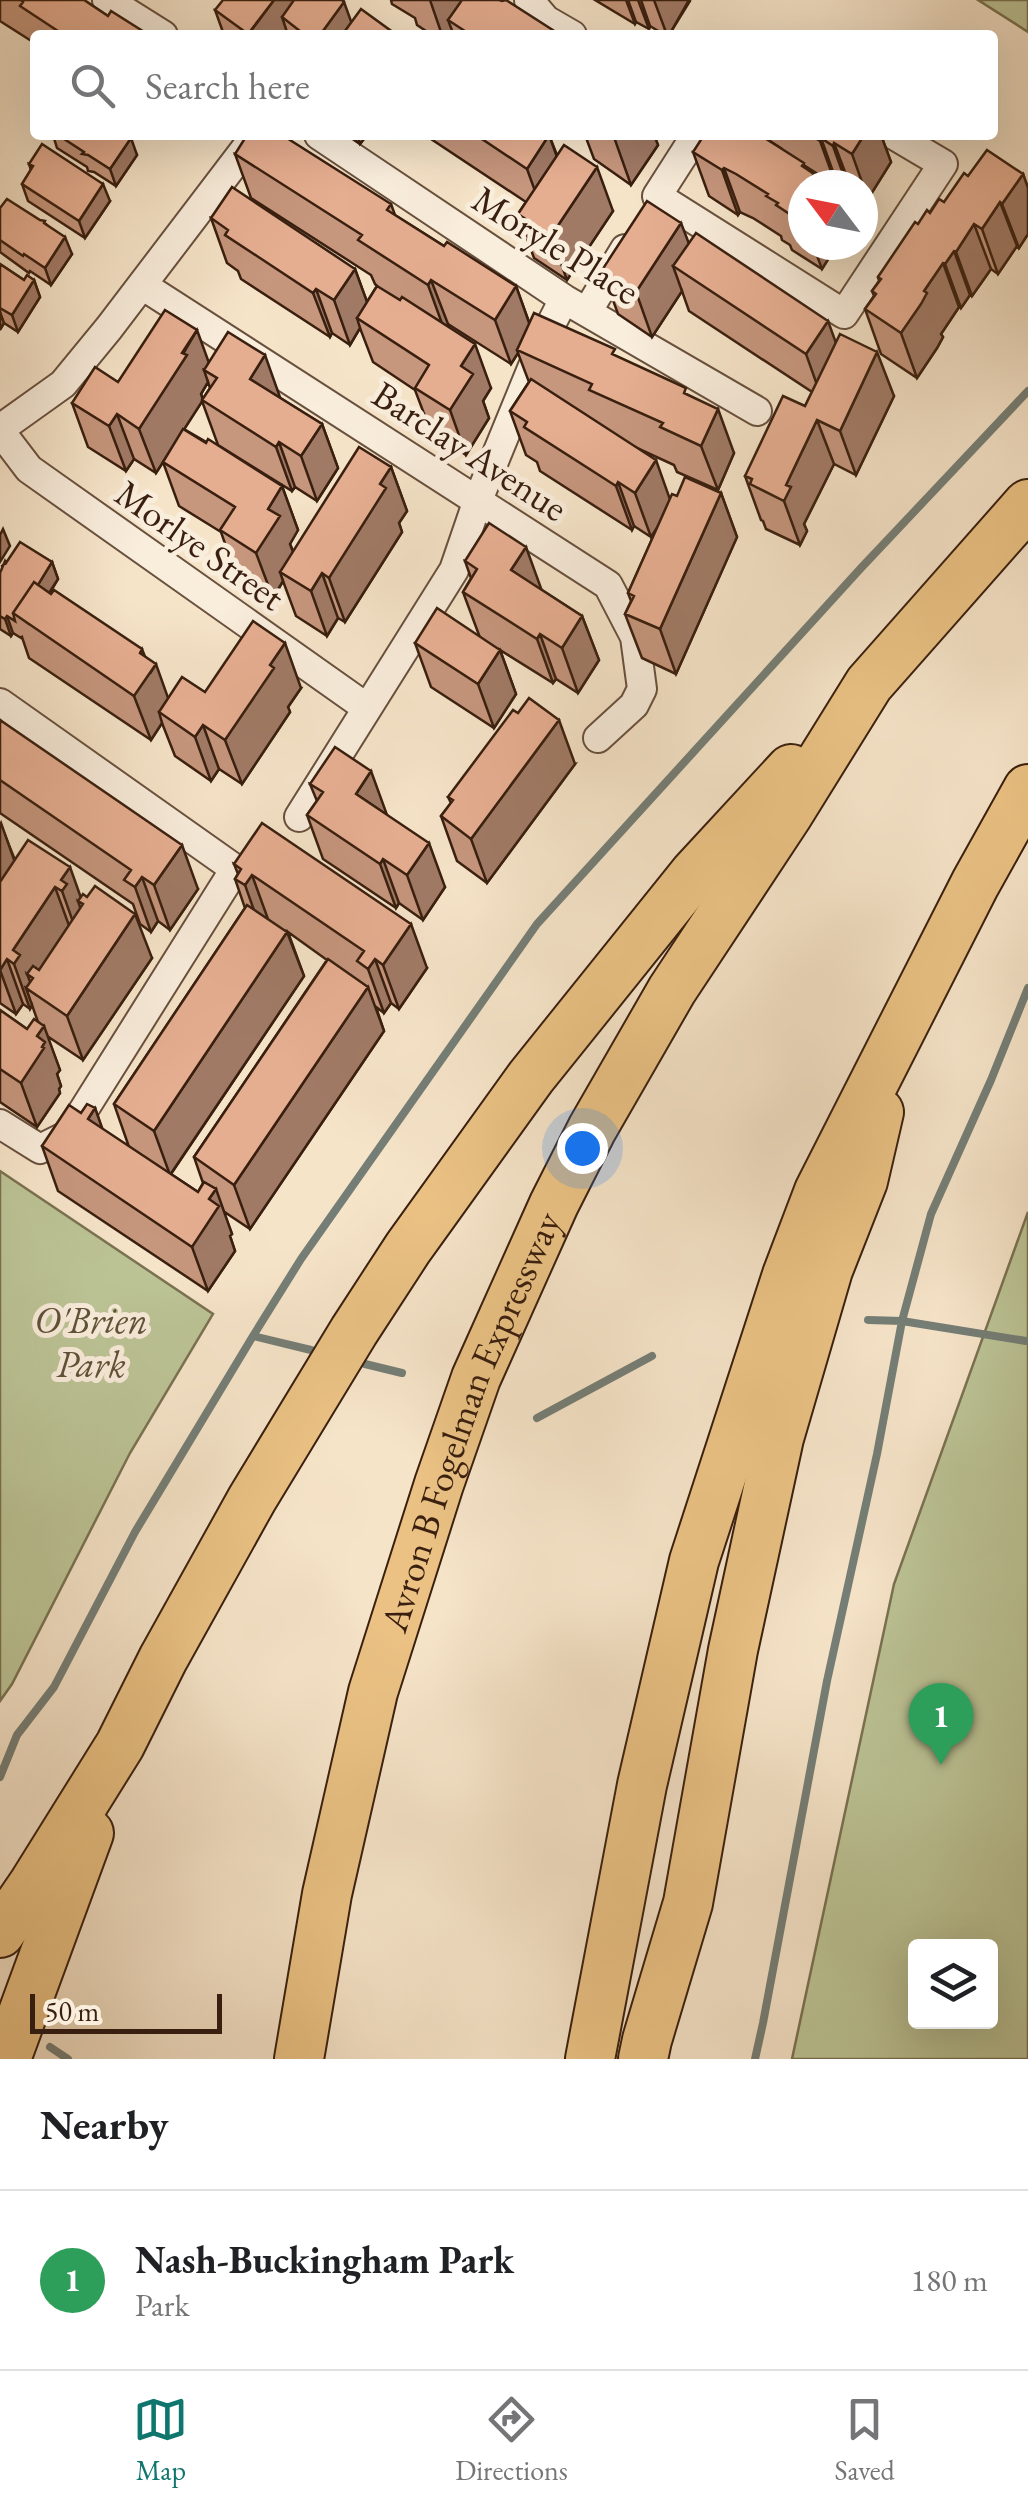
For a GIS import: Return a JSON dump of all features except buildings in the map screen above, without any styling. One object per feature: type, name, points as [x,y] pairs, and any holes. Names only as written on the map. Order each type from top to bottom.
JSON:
[{"type":"highway","name":"Avron B Fogelman Expressway","points":[[299,2059],[327,1894],[373,1692],[438,1484],[476,1378],[554,1204],[672,990],[870,684],[1028,504]]},
{"type":"highway","points":[[6,2059],[120,1745],[162,1659],[308,1404],[408,1248],[531,1078],[694,874],[870,684]]},
{"type":"highway","points":[[590,2059],[642,1785],[694,1561],[786,1275],[820,1191],[967,900],[1028,789]]},
{"type":"highway","points":[[672,2059],[688,1903],[732,1650],[779,1438],[828,1270],[864,1180],[894,1046]]},
{"type":"highway","points":[[0,1932],[120,1745]]},
{"type":"highway","points":[[644,2059],[688,1903]]},
{"type":"street","points":[[108,0],[155,30]]},
{"type":"street","points":[[529,0],[546,20],[563,30]]},
{"type":"street","points":[[0,430],[63,384],[252,140]]},
{"type":"street","name":"Moryle Place","points":[[326,140],[575,306],[758,411]]},
{"type":"street","points":[[299,817],[454,570],[478,500],[547,332],[575,306],[647,212],[693,140]]},
{"type":"street","points":[[647,212],[844,314],[942,164],[902,140]]},
{"type":"street","name":"Barclay Avenue","points":[[142,284],[608,585],[635,637],[642,689],[634,706],[598,738]]},
{"type":"street","name":"Morlye Street","points":[[0,430],[29,470],[367,708]]},
{"type":"street","points":[[0,1124],[40,1149],[68,1135],[235,869],[5,718]]},
{"type":"green space","points":[[978,0],[1028,0],[1028,32]]},
{"type":"green space","name":"O'Brien Park","points":[[0,1171],[213,1314],[130,1453],[0,1701]]},
{"type":"green space","points":[[1028,1212],[1028,2059],[792,2059],[894,1584]]},
{"type":"waterway","points":[[311,1350],[253,1336],[301,1259],[537,924],[1028,391]]},
{"type":"waterway","points":[[755,2059],[827,1681],[902,1321],[931,1214],[1028,988]]},
{"type":"waterway","points":[[868,1320],[902,1321],[1026,1341]]},
{"type":"waterway","points":[[0,1777],[17,1735],[54,1687],[135,1532],[253,1336]]},
{"type":"waterway","points":[[537,1418],[652,1356]]},
{"type":"waterway","points":[[365,1364],[402,1373]]},
{"type":"waterway","points":[[50,2047],[68,2059]]},
{"type":"place","name":"Nash-Buckingham Park","points":[[941,1765]]}]
